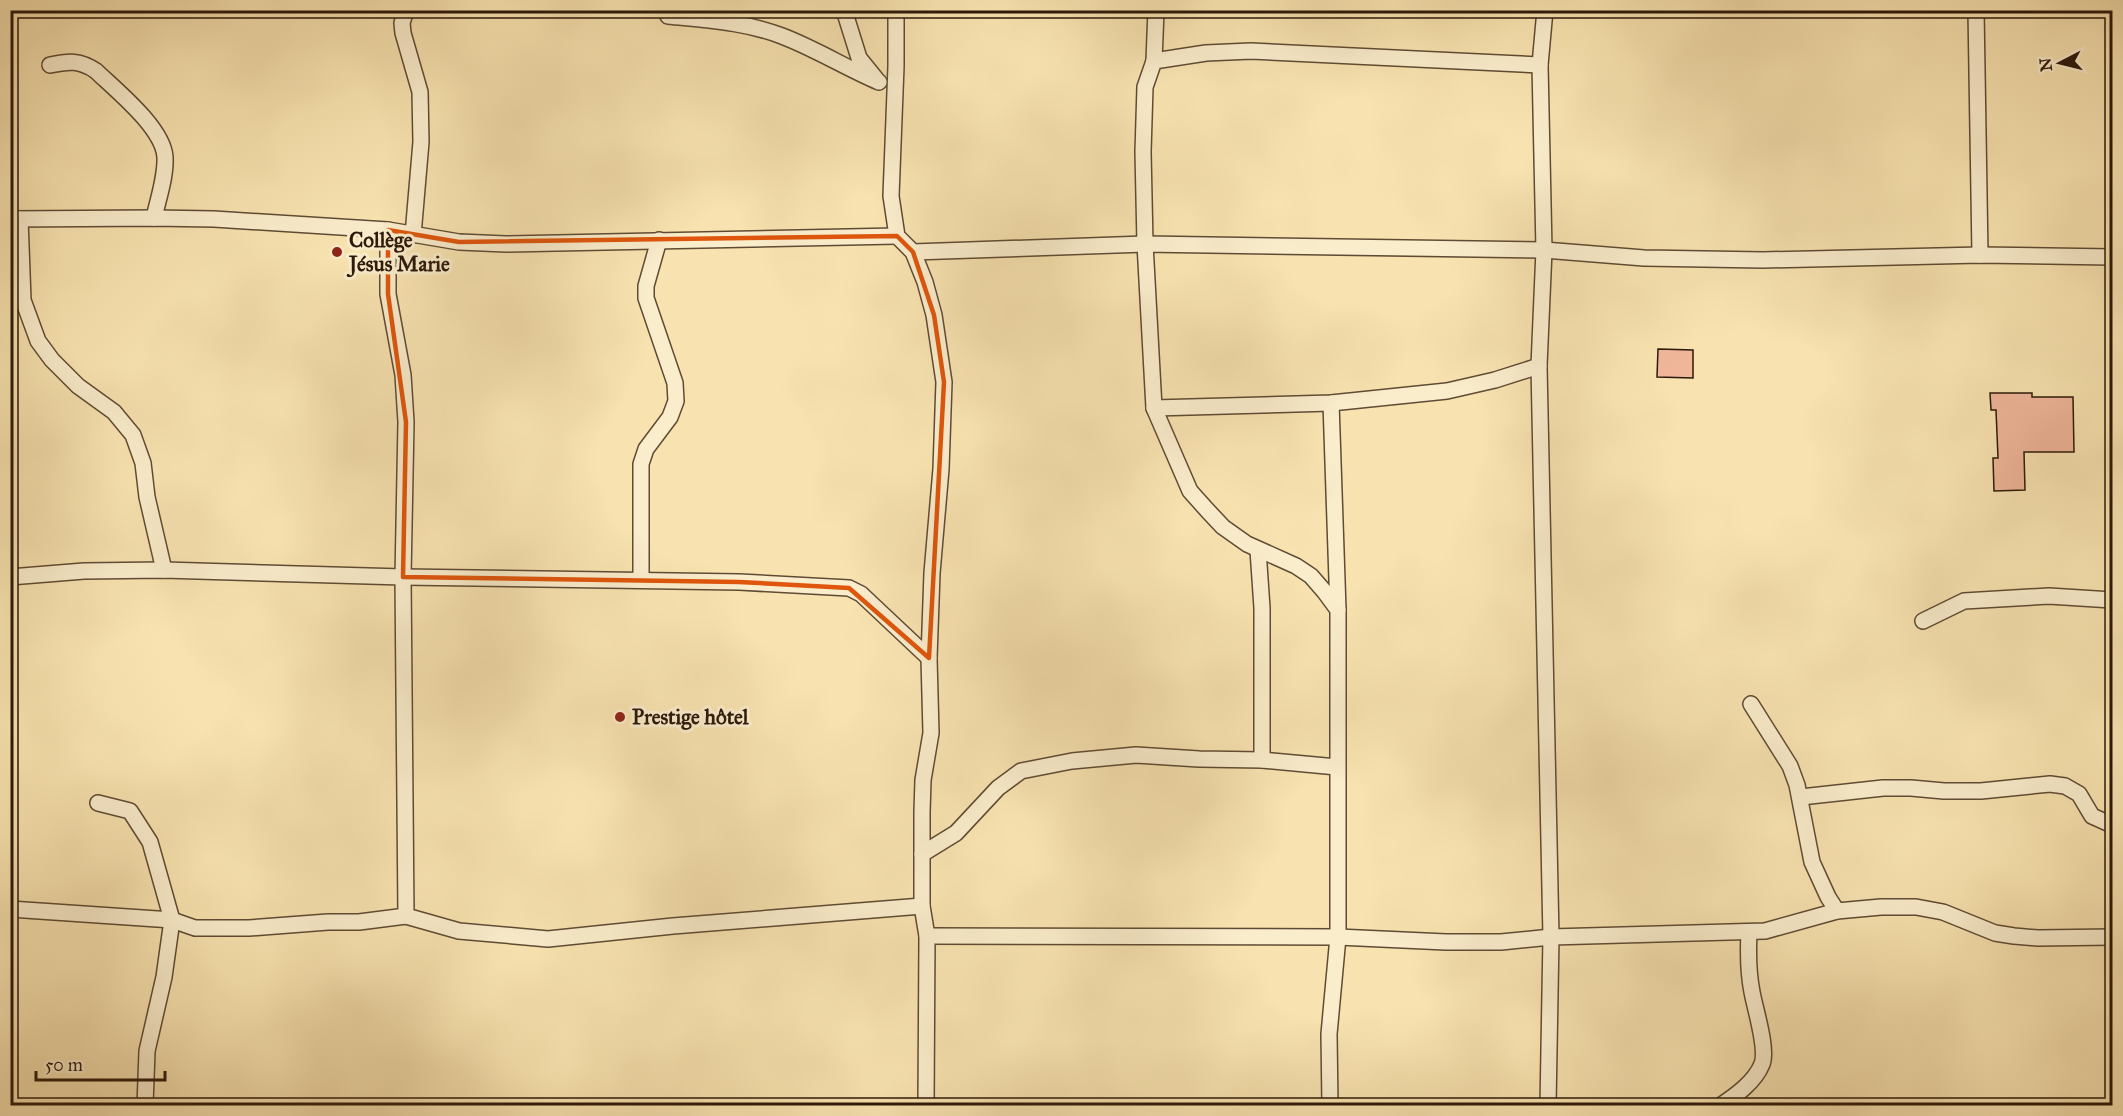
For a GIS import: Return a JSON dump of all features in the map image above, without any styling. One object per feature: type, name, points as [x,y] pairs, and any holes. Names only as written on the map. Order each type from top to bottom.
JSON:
[{"type":"street","points":[[406,10],[402,23],[403,33],[420,92],[421,142],[413,235]]},
{"type":"street","points":[[844,10],[859,58],[879,82],[895,94]]},
{"type":"street","points":[[896,10],[891,196],[897,236],[913,252],[925,282],[934,315],[944,382],[941,469],[932,573],[929,658],[931,733],[923,780],[922,906],[927,936],[926,1106]]},
{"type":"street","points":[[1156,10],[1154,61],[1145,87],[1143,103],[1145,244],[1154,408],[1190,491],[1223,527],[1258,550],[1296,566],[1311,576],[1338,610]]},
{"type":"street","points":[[1545,10],[1540,65],[1544,250],[1539,366],[1551,937],[1548,1106]]},
{"type":"street","points":[[1976,10],[1980,255]]},
{"type":"street","points":[[668,16],[749,25],[781,35],[815,49],[853,71],[879,82]]},
{"type":"street","points":[[1154,61],[1206,52],[1251,51],[1540,65]]},
{"type":"street","points":[[50,65],[71,61],[85,63],[96,71],[154,130],[163,145],[165,158],[154,218]]},
{"type":"street","points":[[164,570],[147,497],[143,463],[133,435],[114,412],[71,380],[38,341],[23,300],[15,219],[154,218],[388,230],[459,242],[506,244],[897,236]]},
{"type":"street","points":[[388,230],[388,294],[403,375],[406,422],[403,577],[406,916]]},
{"type":"street","points":[[641,580],[641,464],[646,449],[670,417],[676,400],[675,383],[646,298],[646,286],[659,240]]},
{"type":"street","points":[[913,252],[1145,244],[1544,250],[1644,258],[1763,260],[1980,255],[2112,257]]},
{"type":"street","points":[[1154,408],[1331,403],[1447,391],[1495,380],[1539,366]]},
{"type":"street","points":[[1330,1106],[1329,1034],[1338,937],[1338,610],[1331,403]]},
{"type":"street","points":[[1258,550],[1262,608],[1262,760]]},
{"type":"street","points":[[10,577],[84,571],[164,570],[403,577],[739,582],[849,588],[861,594],[929,658]]},
{"type":"street","points":[[1923,621],[1964,601],[2049,596],[2112,600]]},
{"type":"street","points":[[1752,704],[1790,766],[1801,797],[1812,862],[1837,911]]},
{"type":"street","points":[[922,854],[956,833],[998,788],[1021,771],[1072,761],[1136,755],[1262,760],[1337,766]]},
{"type":"street","points":[[1801,797],[1883,788],[1981,791],[2050,784],[2065,786],[2079,794],[2092,816],[2112,825]]},
{"type":"street","points":[[98,803],[130,811],[150,842],[172,920],[164,977],[147,1051],[145,1106]]},
{"type":"street","points":[[10,909],[172,920],[195,928],[249,928],[359,922],[406,916],[459,931],[548,939],[673,926],[922,906]]},
{"type":"street","points":[[927,936],[1338,937],[1501,942],[1551,937],[1765,931],[1837,911],[1864,908],[1916,908],[1943,912],[1995,933],[2014,936],[2112,937]]},
{"type":"street","points":[[1720,1106],[1750,1082],[1764,1058],[1748,962],[1749,932]]},
{"type":"highlighted area","points":[[388,230],[459,242],[897,236],[913,252],[934,315],[944,382],[929,658],[849,588],[739,582],[403,577],[406,422],[388,294]]},
{"type":"building","points":[[1658,349],[1693,350],[1693,378],[1657,377]]},
{"type":"building","points":[[1990,393],[2032,393],[2032,397],[2073,397],[2074,452],[2024,452],[2025,490],[1994,491],[1993,458],[1998,458],[1996,410],[1991,410]]},
{"type":"place","name":"Collège Jésus Marie","points":[[337,252]]},
{"type":"place","name":"Prestige hôtel","points":[[620,717]]}]
